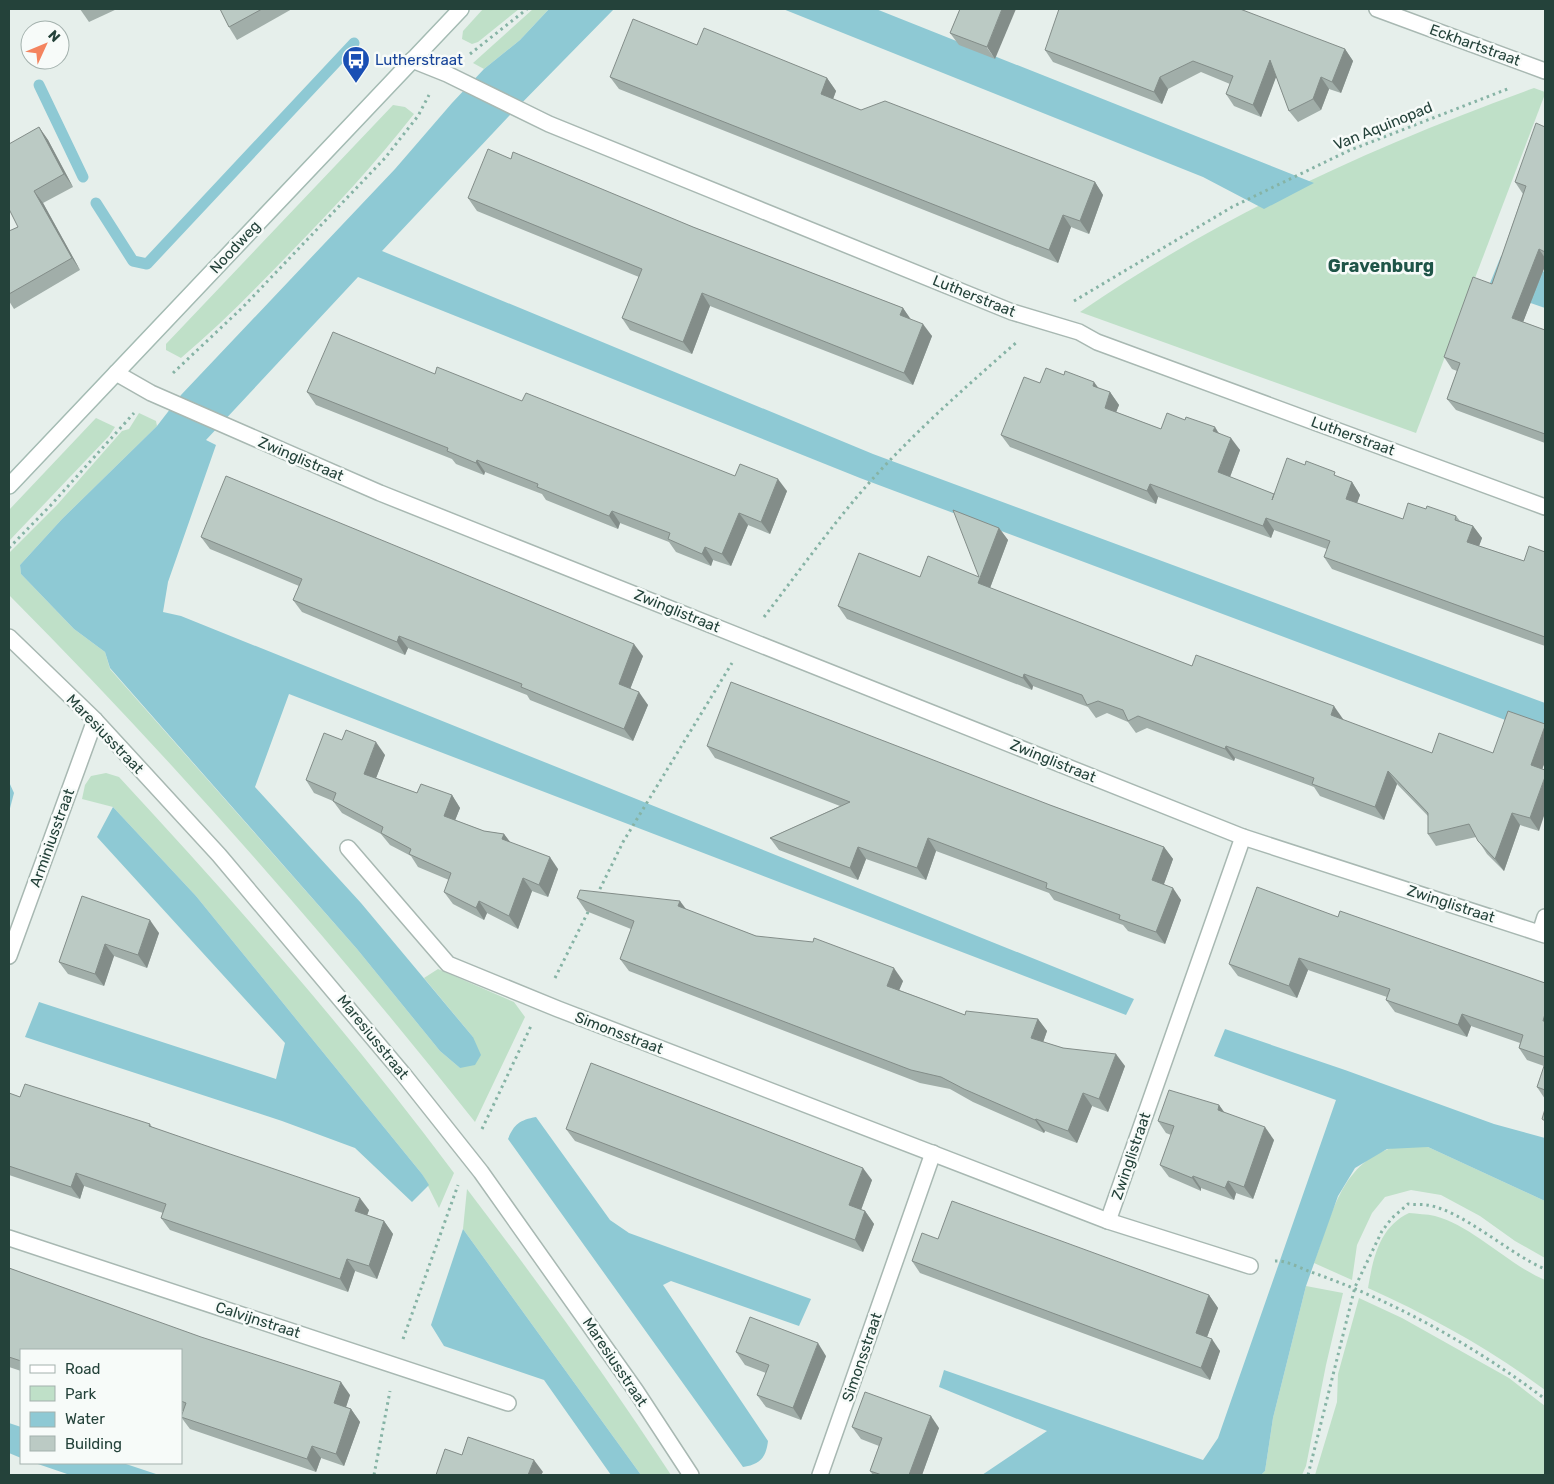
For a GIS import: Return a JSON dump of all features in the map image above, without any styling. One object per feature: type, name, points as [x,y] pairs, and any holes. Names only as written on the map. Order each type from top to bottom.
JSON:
[{"type":"street","name":"Noodweg","points":[[9,486],[461,9]]},
{"type":"street","name":"Eckhartstraat","points":[[1377,9],[1545,71]]},
{"type":"street","name":"Lutherstraat","points":[[412,60],[447,74],[549,124],[1012,312],[1079,332],[1097,342],[1545,507]]},
{"type":"street","name":"Zwinglistraat","points":[[116,373],[151,393],[380,493],[1243,837],[1542,934]]},
{"type":"street","name":"Maresiusstraat","points":[[9,637],[95,720],[218,855],[338,994],[482,1172],[691,1475]]},
{"type":"street","name":"Arminiusstraat","points":[[9,956],[95,720]]},
{"type":"street","name":"Zwinglistraat","points":[[1108,1221],[1243,837]]},
{"type":"street","name":"Simonsstraat","points":[[348,848],[448,964],[558,1009],[1108,1221],[1250,1266]]},
{"type":"street","points":[[1542,934],[1545,917]]},
{"type":"street","name":"Simonsstraat","points":[[820,1475],[933,1153]]},
{"type":"street","name":"Calvijnstraat","points":[[9,1238],[508,1403]]},
{"type":"path","points":[[9,548],[52,505],[151,393],[225,325],[385,158],[418,116],[430,94],[447,74],[526,9]]},
{"type":"path","name":"Van Aquinopad","points":[[1232,207],[1329,160],[1512,87]]},
{"type":"path","points":[[856,499],[897,453]]},
{"type":"path","points":[[623,842],[656,787]]},
{"type":"path","points":[[1308,1475],[1355,1287],[1382,1231],[1392,1218],[1408,1204],[1428,1205],[1458,1217],[1526,1261],[1545,1269]]},
{"type":"path","points":[[1250,1266],[1277,1260],[1355,1287],[1407,1313],[1505,1369],[1545,1398]]},
{"type":"green space","points":[[483,9],[519,9],[478,42],[472,44],[462,39],[463,31]]},
{"type":"green space","points":[[533,9],[549,9],[520,40],[484,69],[473,63]]},
{"type":"green space","points":[[1534,88],[1545,92],[1545,94],[1416,433],[1080,312],[1133,277],[1187,245],[1300,185],[1416,134]]},
{"type":"green space","points":[[393,105],[405,107],[414,114],[337,204],[236,308],[181,358],[166,350],[166,344]]},
{"type":"green space","points":[[139,413],[156,421],[157,426],[62,519],[20,565],[21,574],[74,629],[105,652],[110,669],[357,949],[440,1051],[460,1068],[473,1037],[424,978],[438,969],[514,1002],[525,1017],[475,1122],[420,1053],[250,852],[71,658],[9,595],[9,553],[57,505],[122,431],[129,429]]},
{"type":"green space","points":[[96,418],[115,427],[109,436],[9,541],[9,510]]},
{"type":"green space","points":[[106,773],[119,777],[207,873],[292,971],[415,1121],[454,1173],[439,1208],[422,1174],[196,896],[113,807],[82,799],[85,785],[91,776]]},
{"type":"green space","points":[[1428,1147],[1545,1201],[1545,1258],[1515,1241],[1480,1216],[1441,1195],[1411,1190],[1385,1197],[1372,1213],[1357,1245],[1352,1280],[1314,1263],[1338,1198],[1357,1169],[1370,1158],[1390,1148]]},
{"type":"green space","points":[[467,1189],[572,1330],[671,1475],[641,1475],[463,1229]]},
{"type":"green space","points":[[1409,1213],[1432,1215],[1449,1221],[1545,1280],[1545,1390],[1459,1334],[1368,1288],[1375,1255],[1384,1235],[1399,1219]]},
{"type":"green space","points":[[1306,1286],[1343,1293],[1326,1365],[1306,1466],[1302,1475],[1261,1475],[1265,1471],[1273,1418]]},
{"type":"green space","points":[[1359,1298],[1402,1318],[1509,1378],[1545,1406],[1545,1475],[1315,1475],[1337,1402],[1338,1374]]},
{"type":"water","points":[[549,9],[614,9],[509,116],[382,251],[873,454],[1545,703],[1545,735],[860,478],[358,277],[206,440],[216,445],[168,582],[163,612],[181,616],[1134,999],[1126,1015],[289,694],[255,787],[361,903],[473,1037],[481,1055],[475,1065],[460,1068],[440,1051],[357,949],[110,668],[105,652],[74,629],[21,574],[20,565],[62,519],[157,426],[181,395],[395,169],[484,69],[520,40]]},
{"type":"water","points":[[783,9],[876,9],[1314,183],[1264,209],[1203,177]]},
{"type":"water","points":[[1501,256],[1545,272],[1545,308],[1488,288]]},
{"type":"water","points":[[9,782],[14,793],[9,812]]},
{"type":"water","points":[[113,807],[196,896],[422,1174],[429,1185],[412,1202],[355,1148],[282,1121],[25,1037],[39,1002],[276,1079],[285,1043],[97,837]]},
{"type":"water","points":[[1225,1029],[1494,1124],[1545,1138],[1545,1201],[1428,1147],[1387,1149],[1355,1168],[1338,1196],[1306,1286],[1273,1418],[1265,1471],[1261,1475],[982,1475],[1047,1431],[939,1387],[944,1370],[1203,1460],[1218,1438],[1336,1100],[1214,1056]]},
{"type":"water","points":[[536,1117],[610,1220],[629,1233],[811,1299],[799,1326],[671,1281],[663,1285],[768,1441],[766,1452],[758,1462],[743,1467],[508,1139],[518,1124]]},
{"type":"water","points":[[463,1229],[641,1475],[611,1475],[544,1380],[444,1346],[431,1325]]},
{"type":"water","points":[[9,1423],[20,1427],[20,1458],[9,1453]]},
{"type":"water","points":[[38,1464],[126,1464],[159,1475],[70,1475]]},
{"type":"building","points":[[220,9],[262,9],[229,27]]},
{"type":"building","points":[[960,9],[1002,9],[987,47],[950,33]]},
{"type":"building","points":[[1059,9],[1240,9],[1345,49],[1332,82],[1321,77],[1313,99],[1289,111],[1270,60],[1253,105],[1226,94],[1233,76],[1193,61],[1160,77],[1154,92],[1045,50]]},
{"type":"building","points":[[633,19],[697,45],[704,28],[827,78],[821,94],[861,110],[885,101],[1095,182],[1080,221],[1063,215],[1049,250],[610,77]]},
{"type":"building","points":[[1536,123],[1545,127],[1545,252],[1539,249],[1512,318],[1545,330],[1545,434],[1447,399],[1460,363],[1444,357],[1473,277],[1492,284],[1526,186],[1515,182]]},
{"type":"building","points":[[39,127],[64,174],[34,191],[72,258],[9,294],[9,231],[18,227],[9,209],[9,144]]},
{"type":"building","points":[[488,149],[511,159],[513,152],[693,227],[903,308],[900,315],[923,324],[904,373],[702,293],[683,342],[622,318],[642,269],[468,198]]},
{"type":"building","points":[[333,332],[435,374],[437,367],[522,401],[526,393],[735,476],[740,464],[778,479],[761,522],[739,513],[722,554],[705,547],[702,554],[668,539],[670,533],[612,511],[609,516],[537,487],[538,484],[477,460],[476,463],[447,451],[448,448],[307,392]]},
{"type":"building","points":[[1046,368],[1064,375],[1065,371],[1094,382],[1093,386],[1110,392],[1105,408],[1161,429],[1167,413],[1185,420],[1186,417],[1215,427],[1213,431],[1231,438],[1218,472],[1274,494],[1272,500],[1287,458],[1305,465],[1306,461],[1335,472],[1334,475],[1352,482],[1346,499],[1403,519],[1408,503],[1426,509],[1427,506],[1456,516],[1455,520],[1473,526],[1467,542],[1524,561],[1529,546],[1545,552],[1545,637],[1324,557],[1330,541],[1266,518],[1263,526],[1150,484],[1147,491],[1001,435],[1024,377],[1040,383]]},
{"type":"building","points":[[226,476],[634,644],[619,684],[639,692],[624,729],[521,687],[522,684],[399,636],[397,642],[293,600],[302,579],[201,537]]},
{"type":"building","points":[[953,510],[999,528],[978,583],[1192,666],[1196,655],[1334,706],[1331,715],[1432,753],[1439,733],[1493,753],[1508,711],[1545,724],[1531,765],[1545,770],[1545,777],[1530,818],[1512,813],[1495,859],[1478,841],[1469,824],[1428,834],[1428,813],[1388,771],[1375,807],[1312,784],[1314,778],[1226,746],[1225,749],[1138,716],[1128,721],[1123,710],[1098,701],[1087,705],[1082,695],[1024,674],[1023,678],[838,606],[859,553],[920,577],[928,556],[979,577]]},
{"type":"building","points":[[731,682],[1164,847],[1152,880],[1173,888],[1156,932],[1119,919],[1120,915],[1046,888],[1047,883],[928,838],[917,868],[858,847],[850,868],[770,838],[850,802],[707,746]]},
{"type":"building","points":[[346,730],[376,742],[364,774],[417,793],[421,784],[452,795],[444,816],[484,831],[504,834],[502,839],[550,857],[539,885],[523,878],[509,916],[479,901],[476,908],[444,892],[451,873],[409,854],[411,849],[381,833],[383,827],[333,801],[336,793],[306,780],[324,733],[342,740]]},
{"type":"building","points":[[1257,887],[1338,917],[1340,911],[1545,983],[1545,1014],[1543,1021],[1545,1021],[1545,1057],[1519,1048],[1523,1035],[1462,1014],[1458,1025],[1386,1000],[1390,989],[1299,958],[1289,986],[1229,964]]},
{"type":"building","points":[[580,890],[680,901],[678,906],[756,936],[813,942],[814,938],[894,968],[887,986],[965,1015],[966,1011],[1038,1019],[1031,1038],[1063,1048],[1116,1054],[1099,1099],[1083,1093],[1068,1131],[1035,1120],[941,1077],[911,1070],[620,959],[634,921],[577,898]]},
{"type":"building","points":[[82,896],[150,920],[138,955],[105,944],[95,974],[59,962]]},
{"type":"building","points":[[591,1063],[863,1168],[849,1205],[865,1211],[855,1240],[566,1129]]},
{"type":"building","points":[[1545,1063],[1545,1090],[1537,1087]]},
{"type":"building","points":[[25,1084],[150,1124],[149,1126],[360,1198],[355,1211],[384,1221],[369,1266],[347,1259],[340,1279],[161,1218],[166,1204],[76,1173],[71,1187],[9,1166],[9,1093],[20,1097]]},
{"type":"building","points":[[1169,1090],[1219,1105],[1218,1110],[1265,1127],[1244,1187],[1228,1181],[1225,1188],[1193,1176],[1192,1178],[1160,1165],[1174,1126],[1158,1121]]},
{"type":"building","points":[[1545,1109],[1545,1121],[1542,1119]]},
{"type":"building","points":[[952,1201],[1209,1295],[1196,1333],[1212,1339],[1201,1368],[912,1261],[922,1233],[938,1239]]},
{"type":"building","points":[[9,1268],[201,1337],[341,1382],[334,1403],[351,1409],[336,1454],[312,1446],[307,1459],[182,1417],[186,1403],[182,1401],[182,1349],[20,1349],[20,1361],[9,1357]]},
{"type":"building","points":[[750,1317],[818,1343],[793,1408],[757,1395],[769,1365],[736,1352]]},
{"type":"building","points":[[865,1392],[931,1416],[909,1475],[882,1475],[870,1471],[882,1438],[852,1427]]},
{"type":"building","points":[[468,1437],[534,1460],[528,1475],[436,1475],[445,1449],[462,1455]]},
{"type":"waterway","points":[[96,203],[133,261],[147,264],[354,43]]},
{"type":"waterway","points":[[39,85],[83,177]]},
{"type":"place","name":"Lutherstraat","points":[[356,84]]},
{"type":"district","name":"Gravenburg","points":[[1381,266]]}]
